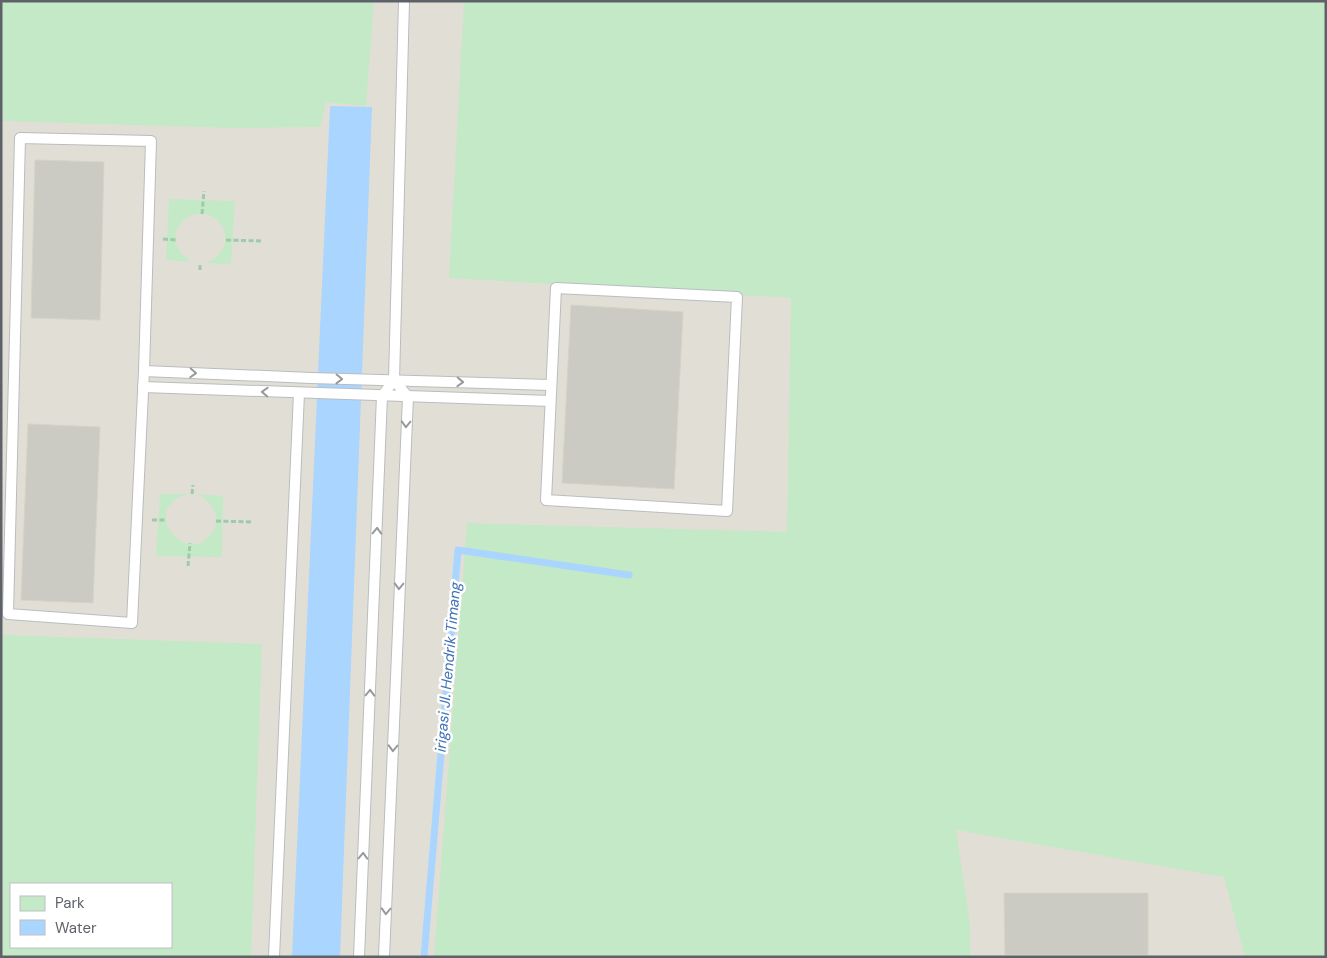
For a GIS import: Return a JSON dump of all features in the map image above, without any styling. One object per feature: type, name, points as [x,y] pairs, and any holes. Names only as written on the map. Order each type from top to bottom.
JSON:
[{"type":"lane","points":[[359,957],[382,396],[394,380],[404,1]]},
{"type":"lane","points":[[20,138],[151,141],[143,387],[132,623],[8,614],[20,138]]},
{"type":"lane","points":[[556,288],[737,296],[727,511],[546,500],[550,401],[556,288]]},
{"type":"lane","points":[[144,370],[311,378],[550,385]]},
{"type":"lane","points":[[384,957],[408,397],[394,380]]},
{"type":"lane","points":[[143,387],[550,401]]},
{"type":"lane","points":[[274,957],[299,393]]},
{"type":"path","points":[[202,214],[204,191]]},
{"type":"path","points":[[226,240],[262,241]]},
{"type":"path","points":[[200,263],[200,270]]},
{"type":"path","points":[[192,485],[192,494]]},
{"type":"path","points":[[216,521],[253,522]]},
{"type":"path","points":[[188,566],[190,543]]},
{"type":"shaded area","points":[[1,1],[817,1],[1326,824],[1326,957],[1,957]]},
{"type":"green space","points":[[1,1],[374,1],[366,106],[326,102],[320,127],[234,128],[1,121]]},
{"type":"green space","points":[[464,1],[1326,1],[1326,957],[1245,957],[1224,877],[956,830],[970,925],[970,957],[434,957],[467,523],[787,532],[791,298],[449,278]]},
{"type":"green space","points":[[169,199],[235,201],[231,264],[204,263],[217,256],[224,247],[225,237],[223,228],[217,220],[208,215],[198,214],[183,221],[176,233],[176,242],[180,250],[192,262],[166,260]]},
{"type":"green space","points":[[1,478],[3,635],[262,644],[251,957],[1,957]]},
{"type":"green space","points":[[160,494],[188,494],[173,502],[166,512],[167,523],[172,533],[181,541],[192,544],[203,542],[213,531],[216,520],[216,514],[210,504],[196,494],[223,496],[222,557],[156,556]]},
{"type":"water","points":[[330,106],[372,107],[340,957],[292,957]]},
{"type":"building","points":[[35,160],[104,162],[100,320],[31,318]]},
{"type":"building","points":[[571,305],[683,312],[674,489],[562,483]]},
{"type":"building","points":[[28,424],[100,427],[93,603],[21,600]]},
{"type":"building","points":[[1004,893],[1148,893],[1148,955],[1005,955]]},
{"type":"waterway","name":"irigasi Jl. Hendrik Timang","points":[[424,957],[458,550],[629,575]]}]
